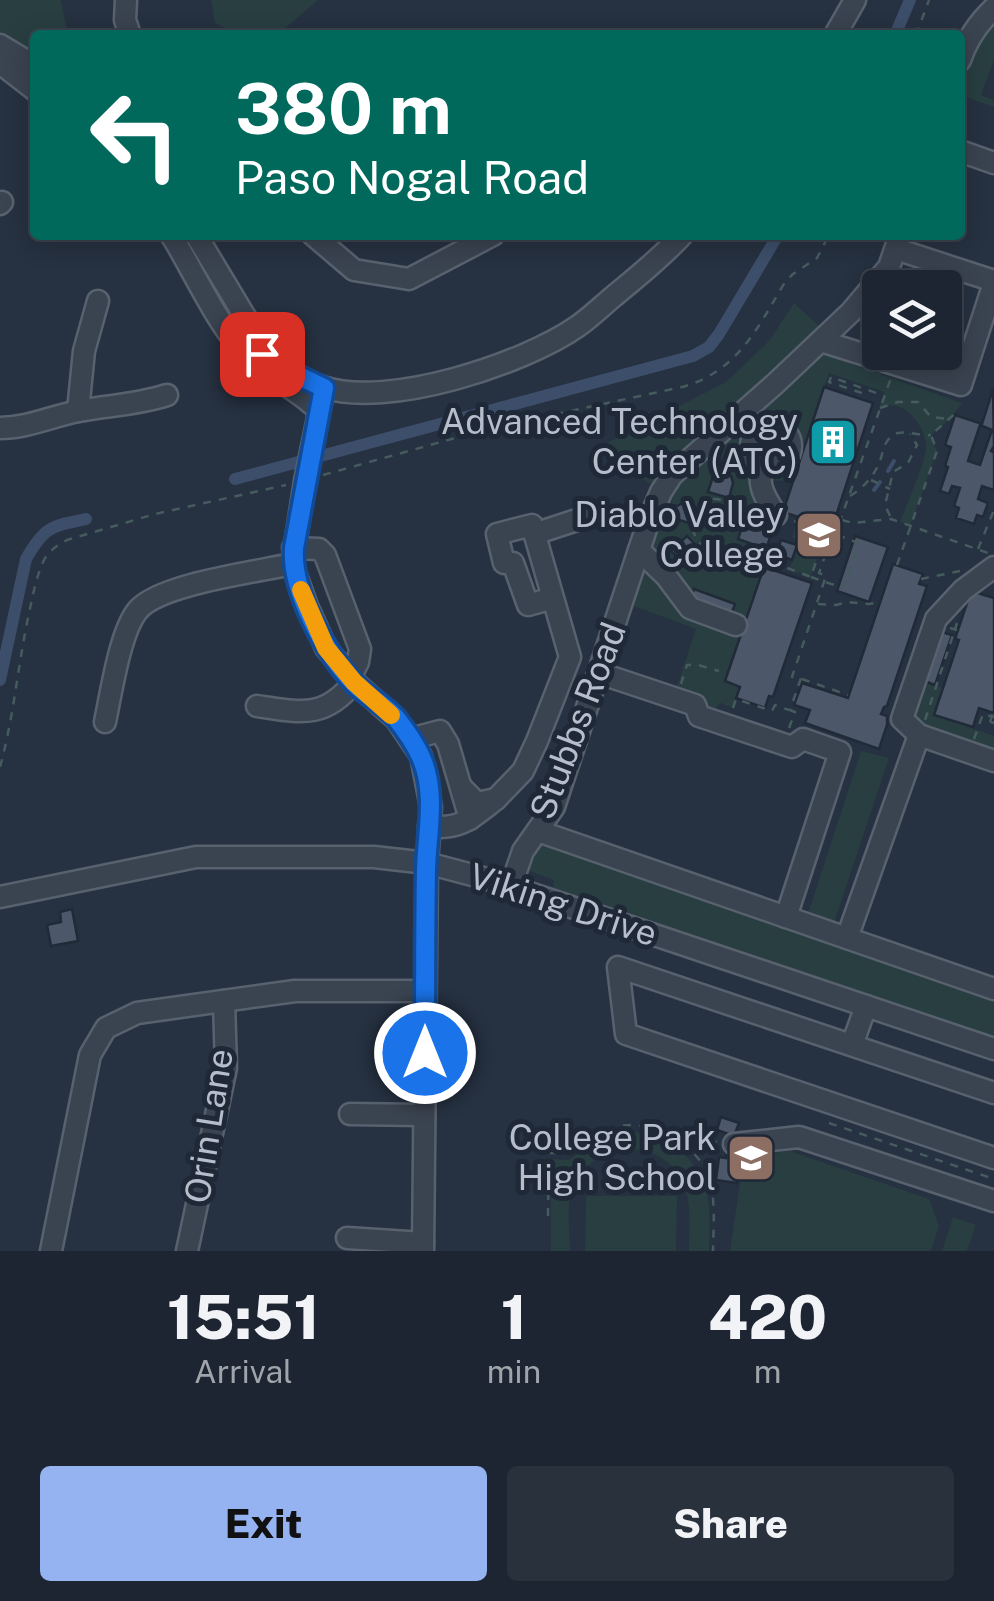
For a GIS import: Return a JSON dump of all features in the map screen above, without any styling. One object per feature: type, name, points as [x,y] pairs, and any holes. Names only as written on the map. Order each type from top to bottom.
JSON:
[{"type":"street","points":[[126,0],[128,30]]},
{"type":"street","points":[[838,30],[855,0]]},
{"type":"street","points":[[965,44],[994,8]]},
{"type":"street","points":[[0,44],[30,63]]},
{"type":"street","points":[[0,63],[30,86]]},
{"type":"street","points":[[965,153],[994,163]]},
{"type":"street","points":[[174,240],[224,330],[254,352],[324,388],[358,393],[391,392],[456,378],[538,349],[578,326],[678,240]]},
{"type":"street","points":[[199,240],[256,335],[254,352],[266,374],[306,396],[319,411]]},
{"type":"street","points":[[318,240],[354,270],[409,279],[483,240]]},
{"type":"street","points":[[821,341],[960,385],[994,282],[894,241]]},
{"type":"street","name":"Stubbs Road","points":[[511,886],[524,852],[554,807],[639,550],[672,474],[821,341],[881,278],[894,241]]},
{"type":"street","points":[[78,411],[84,351],[98,301]]},
{"type":"street","points":[[324,388],[293,556],[307,606],[326,648],[352,680],[396,718],[421,756],[431,807],[426,864],[423,1247],[347,1238]]},
{"type":"street","points":[[0,428],[18,428],[78,411],[141,404],[167,394]]},
{"type":"street","points":[[743,412],[758,431]]},
{"type":"street","points":[[777,426],[791,440],[791,450],[785,460],[773,466],[763,464],[751,449],[752,440],[758,431],[777,426]]},
{"type":"street","points":[[763,464],[760,490],[776,516]]},
{"type":"street","points":[[534,534],[598,514]]},
{"type":"street","points":[[430,826],[444,829],[470,819],[496,800],[523,771],[570,657],[553,598],[534,534],[532,526],[497,534],[504,564],[513,563],[528,605],[553,598]]},
{"type":"street","points":[[105,722],[126,629],[136,612],[152,598],[319,549],[325,555],[360,649],[352,680],[342,697],[326,708],[303,712],[256,706]]},
{"type":"street","points":[[639,550],[666,576],[690,608],[736,625]]},
{"type":"street","points":[[983,568],[936,619],[902,719],[994,760]]},
{"type":"street","points":[[599,672],[695,705],[699,716],[792,748],[803,739],[840,752],[786,916]]},
{"type":"street","points":[[846,938],[921,730]]},
{"type":"street","points":[[410,739],[440,731],[448,744],[470,819]]},
{"type":"street","points":[[462,788],[477,802],[496,800]]},
{"type":"street","points":[[538,830],[846,938],[992,982]]},
{"type":"street","name":"Viking Drive","points":[[0,897],[196,857],[374,857],[426,864],[511,886],[994,1049]]},
{"type":"street","points":[[994,1093],[618,967],[626,1034],[994,1158]]},
{"type":"street","points":[[51,1251],[90,1055],[106,1028],[136,1013],[295,990],[425,991]]},
{"type":"street","name":"Orin Lane","points":[[187,1251],[226,1068],[224,1001]]},
{"type":"street","points":[[852,1045],[866,1006]]},
{"type":"street","points":[[350,1114],[424,1115]]},
{"type":"street","points":[[734,1144],[799,1137],[994,1201]]},
{"type":"path","points":[[918,30],[929,0]]},
{"type":"path","points":[[0,767],[36,582],[45,557],[55,546],[154,514],[472,433],[682,388],[706,379],[730,363],[786,282],[817,258],[826,240]]},
{"type":"path","points":[[862,392],[829,382],[831,377],[884,395]]},
{"type":"path","points":[[835,534],[891,378]]},
{"type":"path","points":[[879,409],[898,402],[918,402],[930,417],[950,419]]},
{"type":"path","points":[[849,497],[870,479],[890,436],[902,432],[930,436],[959,410]]},
{"type":"path","points":[[892,519],[886,505],[893,472],[908,464],[917,445],[909,433]]},
{"type":"path","points":[[897,565],[937,451],[930,436]]},
{"type":"path","points":[[870,479],[890,488]]},
{"type":"path","points":[[742,529],[726,524],[732,507],[717,498],[702,503],[692,523],[698,541],[718,558],[727,561],[750,557],[843,588],[859,543],[776,516]]},
{"type":"path","points":[[978,549],[994,510]]},
{"type":"path","points":[[695,515],[709,520]]},
{"type":"path","points":[[841,519],[853,523],[892,519],[994,555]]},
{"type":"path","points":[[810,577],[826,531]]},
{"type":"path","points":[[821,544],[838,549],[836,553],[827,550],[820,573],[826,576],[792,676],[848,695]]},
{"type":"path","points":[[921,579],[983,568]]},
{"type":"path","points":[[816,604],[880,602]]},
{"type":"path","points":[[921,730],[958,620]]},
{"type":"path","points":[[950,628],[958,630]]},
{"type":"path","points":[[678,690],[688,665],[718,672]]},
{"type":"path","points":[[790,710],[800,678]]},
{"type":"path","points":[[733,708],[736,699],[772,711],[775,705],[790,710],[795,712],[789,728]]},
{"type":"path","points":[[973,743],[983,714],[993,715],[992,723]]},
{"type":"path","points":[[829,1123],[994,1179]]},
{"type":"path","points":[[548,1216],[548,1153],[570,1152],[597,1132],[642,1125],[682,1142],[710,1176],[714,1251]]},
{"type":"path","points":[[697,1156],[713,1142],[734,1144]]},
{"type":"green space","points":[[0,0],[61,0],[67,30],[30,30],[30,63],[0,45]]},
{"type":"green space","points":[[211,0],[318,0],[283,30],[229,30],[215,23]]},
{"type":"green space","points":[[994,8],[994,60],[981,95],[994,100],[994,107],[965,97],[965,52]]},
{"type":"green space","points":[[794,303],[828,334],[812,350],[962,403],[931,435],[937,451],[910,526],[900,522],[925,454],[921,428],[901,407],[879,409],[884,392],[829,373],[793,482],[760,479],[776,515],[773,529],[740,521],[739,525],[766,549],[761,560],[764,567],[725,681],[740,687],[733,708],[720,703],[712,713],[707,701],[676,689],[696,629],[623,602],[661,492],[599,447],[726,382],[769,341]],"holes":[[[766,416],[783,418],[794,426],[800,448],[788,468],[777,473],[762,471],[749,462],[743,447],[748,427]]]},
{"type":"green space","points":[[797,522],[826,531],[811,577],[789,570],[799,541],[792,537]]},
{"type":"green space","points":[[916,679],[943,688],[935,715],[994,736],[994,750],[902,719]]},
{"type":"green space","points":[[861,751],[889,758],[831,932],[994,989],[994,1038],[553,889],[554,880],[527,870],[537,851],[548,843],[805,923]]},
{"type":"green space","points":[[629,1131],[674,1148],[700,1173],[708,1200],[709,1251],[689,1251],[688,1202],[679,1175],[653,1154],[622,1150],[592,1162],[580,1174],[569,1204],[570,1251],[551,1251],[551,1159],[569,1160],[606,1135]]},
{"type":"green space","points":[[790,1151],[929,1199],[939,1226],[931,1251],[730,1251],[744,1156]]},
{"type":"green space","points":[[586,1196],[677,1196],[676,1251],[585,1251]]},
{"type":"green space","points":[[953,1217],[976,1225],[967,1251],[942,1251]]},
{"type":"building","name":"Advanced Technology Center (ATC)","points":[[824,387],[873,403],[832,528],[783,512]]},
{"type":"building","points":[[993,389],[994,490],[982,486],[978,499],[988,503],[983,517],[977,515],[974,524],[956,518],[959,508],[954,506],[960,488],[952,486],[949,494],[940,491],[951,447],[945,445],[955,415],[982,424]],"holes":[[[980,425],[992,430],[980,465],[968,461]]]},
{"type":"building","points":[[715,470],[731,476],[729,498],[708,492]]},
{"type":"building","points":[[672,505],[695,507],[689,523],[676,519],[670,512]]},
{"type":"building","points":[[745,520],[773,529],[766,549],[738,539],[742,527],[739,526]]},
{"type":"building","points":[[687,536],[705,555],[689,570],[671,551]]},
{"type":"building","points":[[855,536],[888,547],[869,602],[837,591]]},
{"type":"building","points":[[781,540],[797,545],[792,560],[776,554]]},
{"type":"building","points":[[893,564],[923,574],[919,584],[927,586],[881,714],[887,716],[887,725],[879,749],[805,723],[810,710],[794,705],[802,683],[848,698]]},
{"type":"building","points":[[764,567],[812,583],[773,697],[769,696],[765,708],[736,698],[740,687],[725,681]]},
{"type":"building","points":[[694,589],[735,604],[731,615],[690,600]]},
{"type":"building","points":[[971,591],[994,598],[994,713],[979,708],[973,727],[934,715]]},
{"type":"building","points":[[938,631],[952,635],[935,685],[922,680]]},
{"type":"building","points":[[72,909],[78,941],[51,946],[47,925],[61,922],[60,912]]},
{"type":"building","points":[[721,1117],[739,1123],[734,1136],[717,1130]]},
{"type":"building","points":[[727,1152],[740,1160],[737,1183],[716,1180],[719,1157],[726,1158]]},
{"type":"waterway","points":[[897,30],[910,0]]},
{"type":"waterway","points":[[235,479],[693,356],[709,347],[719,334],[775,240]]},
{"type":"waterway","points":[[888,471],[894,461]]},
{"type":"waterway","points":[[874,490],[880,482]]},
{"type":"waterway","points":[[0,680],[26,559],[50,530],[86,519]]},
{"type":"slow traffic","points":[[301,590],[326,648],[354,682],[391,715]]},
{"type":"place","name":"Advanced Technology Center (ATC)","points":[[833,442]]},
{"type":"place","name":"Diablo Valley College","points":[[819,535]]},
{"type":"place","name":"College Park High School","points":[[751,1158]]},
{"type":"route","points":[[262,354],[324,388],[304,481],[292,564],[307,606],[326,648],[354,682],[396,718],[421,756],[427,780],[431,807],[426,864],[425,1053]]}]
